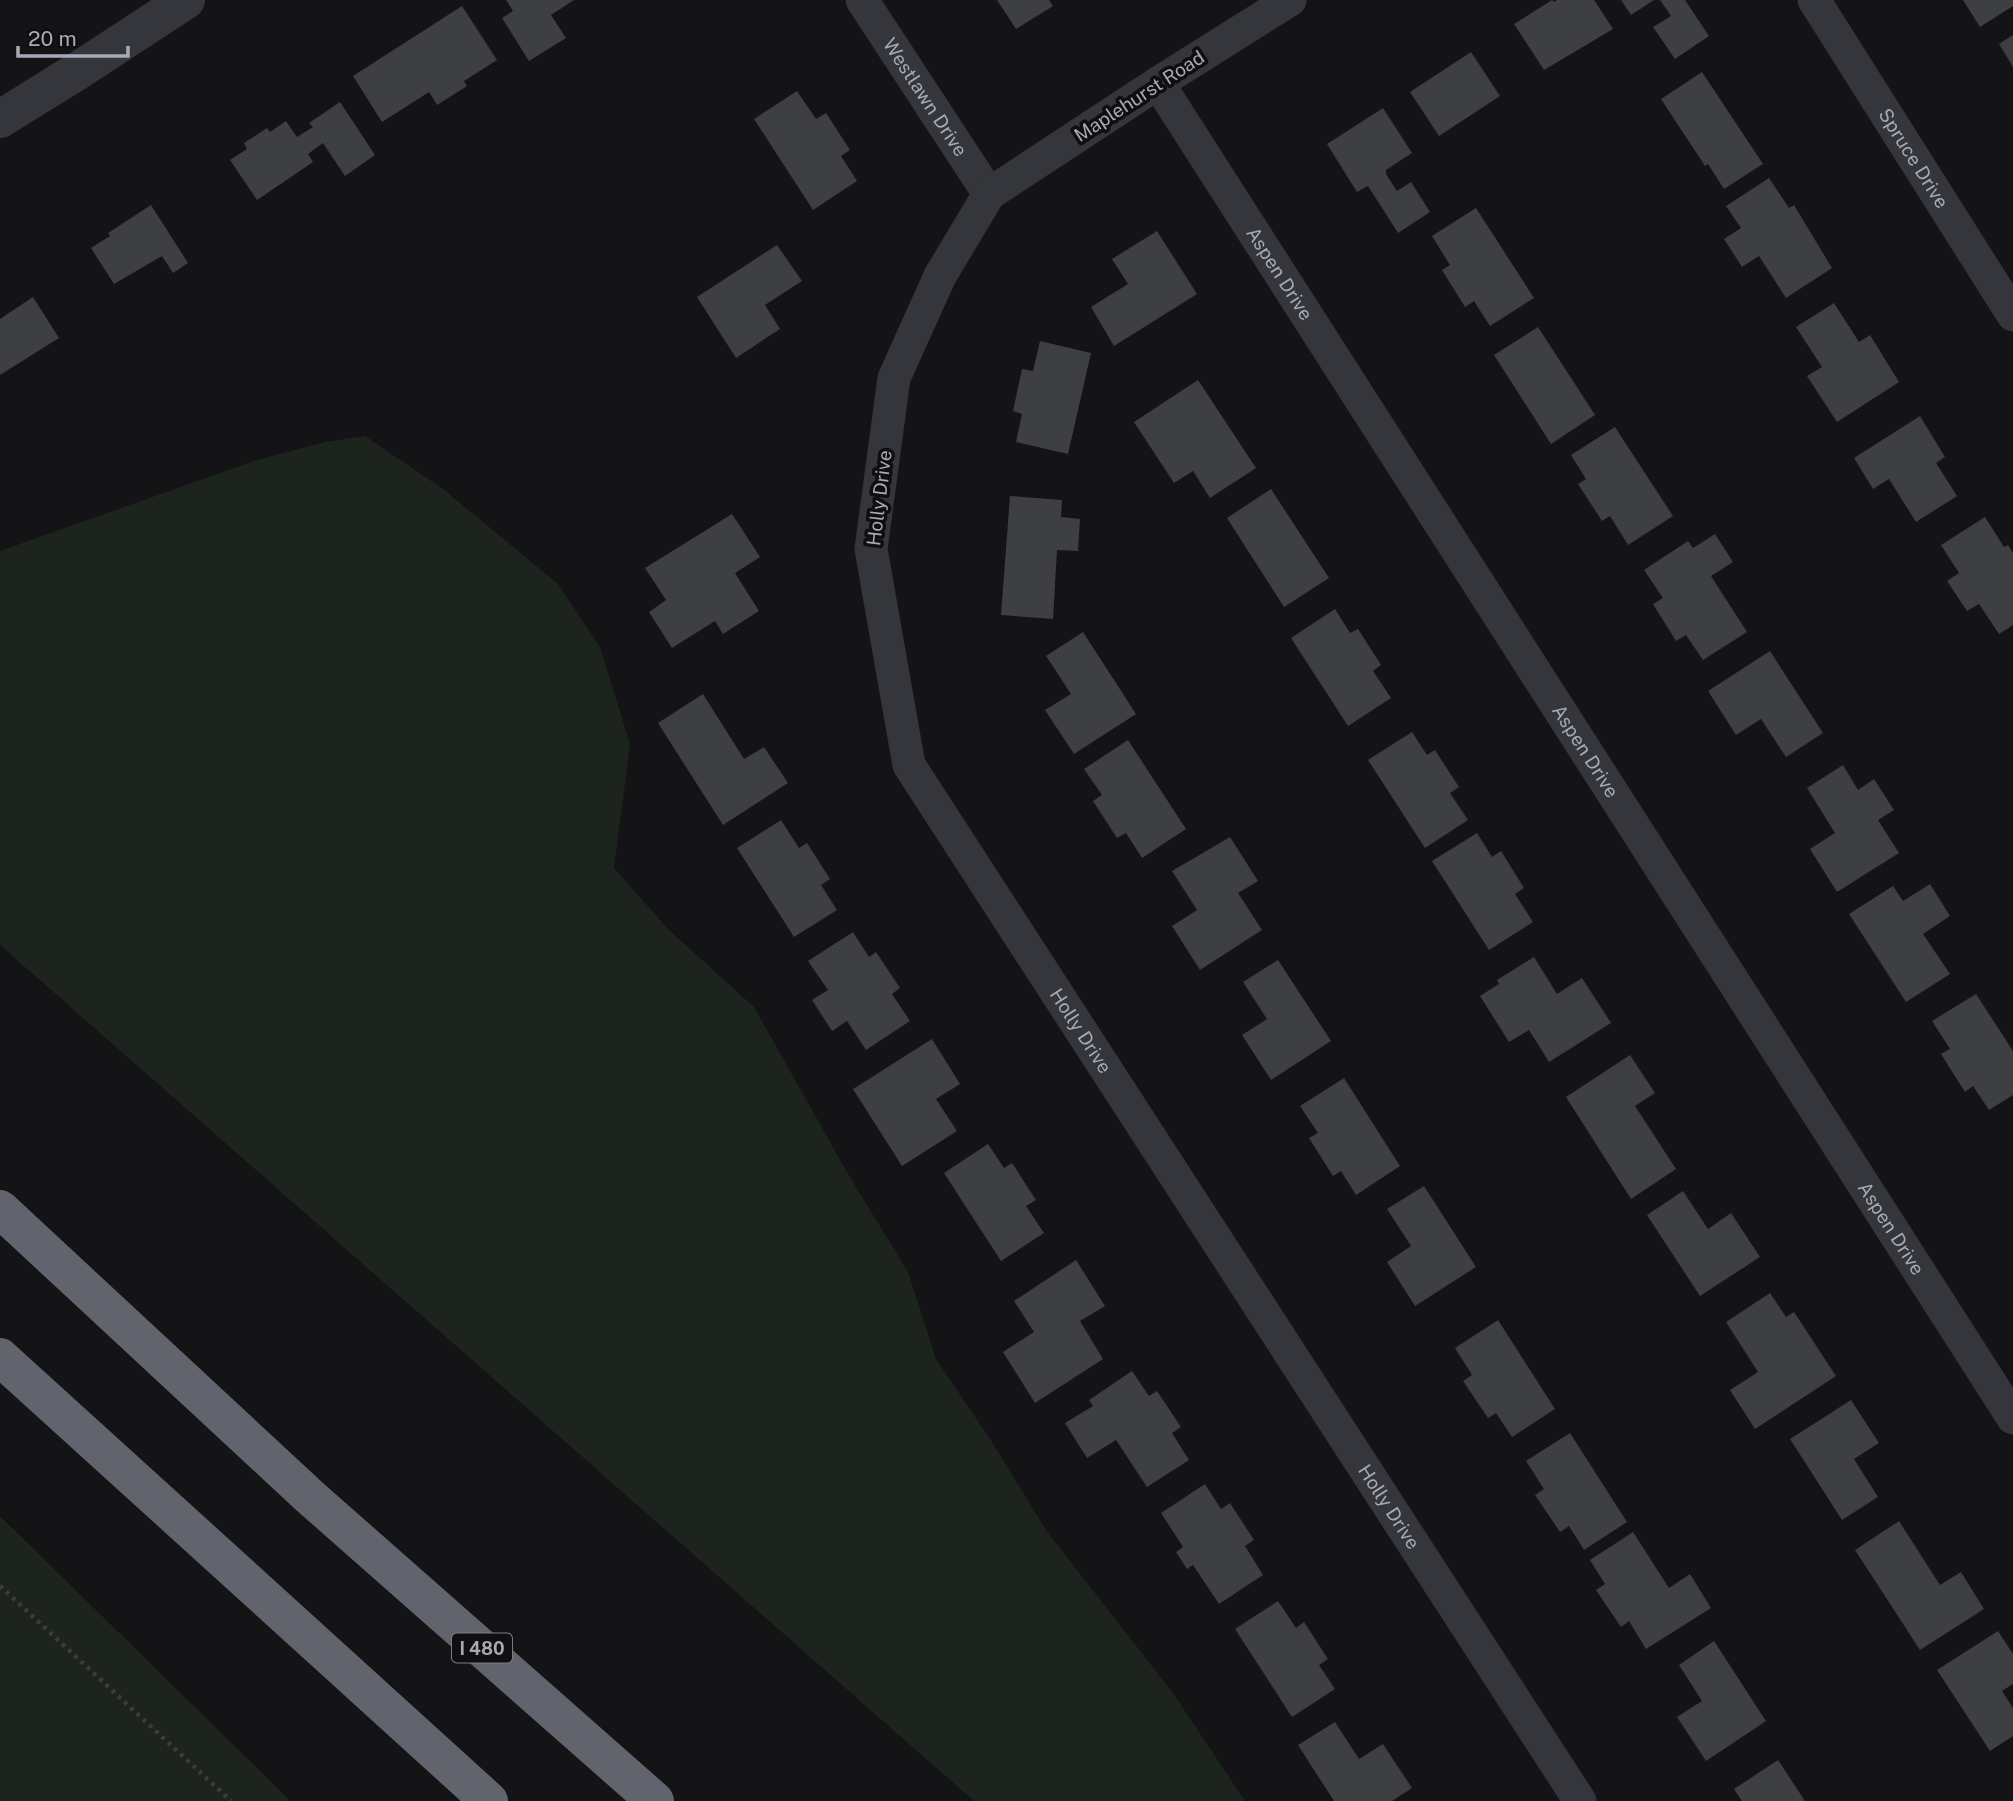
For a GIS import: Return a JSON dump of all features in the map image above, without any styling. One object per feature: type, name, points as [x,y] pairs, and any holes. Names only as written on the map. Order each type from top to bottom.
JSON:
[{"type":"highway","name":"I 480","points":[[0,1209],[309,1496],[654,1801]]},
{"type":"highway","points":[[0,1357],[489,1801]]},
{"type":"street","points":[[0,119],[186,0]]},
{"type":"street","name":"Westlawn Drive","points":[[862,0],[989,194]]},
{"type":"street","name":"Maplehurst Road","points":[[989,194],[1290,0]]},
{"type":"street","name":"Spruce Drive","points":[[1814,0],[2013,316]]},
{"type":"street","name":"Aspen Drive","points":[[1158,83],[2013,1418]]},
{"type":"street","name":"Holly Drive","points":[[989,194],[940,276],[894,377],[871,549],[909,765],[1580,1801]]},
{"type":"path","points":[[0,1586],[231,1801]]},
{"type":"shaded area","points":[[365,436],[443,489],[558,584],[600,647],[630,744],[614,868],[669,930],[754,1007],[848,1174],[908,1272],[936,1359],[990,1439],[1048,1533],[1173,1693],[1245,1801],[974,1801],[0,945],[0,551],[257,460],[325,442]]},
{"type":"shaded area","points":[[0,1516],[257,1768],[290,1801],[0,1801]]},
{"type":"building","points":[[506,0],[574,0],[551,15],[566,38],[529,61],[502,18],[513,11]]},
{"type":"building","points":[[997,0],[1049,0],[1053,6],[1016,29]]},
{"type":"building","points":[[1552,0],[1594,0],[1613,29],[1544,70],[1514,24]]},
{"type":"building","points":[[1621,0],[1654,0],[1631,15]]},
{"type":"building","points":[[1660,0],[1685,0],[1709,36],[1675,59],[1653,27],[1671,16]]},
{"type":"building","points":[[1963,0],[2013,0],[2013,6],[1980,27]]},
{"type":"building","points":[[462,6],[497,60],[464,81],[467,86],[437,105],[429,92],[382,122],[353,76]]},
{"type":"building","points":[[2013,35],[2013,67],[1999,44]]},
{"type":"building","points":[[1471,52],[1500,96],[1439,136],[1410,92]]},
{"type":"building","points":[[1702,72],[1763,164],[1724,189],[1708,164],[1705,166],[1661,99]]},
{"type":"building","points":[[797,91],[816,119],[826,113],[850,150],[841,156],[857,181],[813,210],[754,119]]},
{"type":"building","points":[[340,102],[375,155],[345,176],[323,143],[308,154],[313,162],[257,200],[230,160],[247,149],[244,143],[267,128],[270,132],[286,121],[297,137],[313,127],[309,123]]},
{"type":"building","points":[[1383,108],[1412,153],[1386,170],[1386,174],[1397,191],[1411,182],[1430,212],[1398,233],[1368,186],[1357,192],[1327,144]]},
{"type":"building","points":[[1769,178],[1789,208],[1794,205],[1832,268],[1786,298],[1759,256],[1742,267],[1724,239],[1741,228],[1726,206]]},
{"type":"building","points":[[151,205],[188,263],[173,273],[162,256],[114,284],[91,248],[110,236],[108,233]]},
{"type":"building","points":[[1476,208],[1534,298],[1490,326],[1474,301],[1465,307],[1442,270],[1450,265],[1432,236]]},
{"type":"building","points":[[1157,231],[1197,294],[1114,346],[1091,307],[1128,284],[1112,259]]},
{"type":"building","points":[[777,245],[802,281],[765,305],[780,329],[736,358],[697,297]]},
{"type":"building","points":[[33,297],[59,338],[0,375],[0,319]]},
{"type":"building","points":[[1834,303],[1859,342],[1870,335],[1899,382],[1837,422],[1807,376],[1822,367],[1796,327]]},
{"type":"building","points":[[1538,327],[1595,415],[1551,444],[1494,355]]},
{"type":"building","points":[[1040,341],[1091,353],[1068,454],[1016,442],[1022,414],[1013,411],[1022,369],[1033,371]]},
{"type":"building","points":[[1198,380],[1256,468],[1210,498],[1193,471],[1174,483],[1134,422]]},
{"type":"building","points":[[1920,416],[1945,457],[1936,463],[1957,496],[1916,522],[1889,479],[1873,489],[1854,458]]},
{"type":"building","points":[[1615,427],[1673,516],[1628,545],[1610,516],[1602,521],[1578,484],[1586,479],[1571,455]]},
{"type":"building","points":[[1271,489],[1329,578],[1284,607],[1227,518]]},
{"type":"building","points":[[1010,496],[1062,500],[1061,517],[1080,519],[1078,551],[1057,550],[1053,619],[1001,615]]},
{"type":"building","points":[[732,514],[760,557],[735,573],[759,611],[723,634],[715,621],[672,648],[649,612],[666,600],[645,568]]},
{"type":"building","points":[[1985,517],[2004,547],[2008,545],[2013,553],[2013,625],[1999,634],[1979,604],[1967,611],[1947,581],[1959,573],[1941,545]]},
{"type":"building","points":[[1715,534],[1733,562],[1711,576],[1747,632],[1703,660],[1686,635],[1676,641],[1653,604],[1663,598],[1644,570],[1688,541],[1693,548]]},
{"type":"building","points":[[1335,609],[1350,633],[1358,629],[1381,665],[1373,671],[1391,698],[1348,726],[1291,638]]},
{"type":"building","points":[[1083,632],[1136,714],[1074,754],[1045,710],[1071,694],[1046,656]]},
{"type":"building","points":[[1770,651],[1823,733],[1786,757],[1761,719],[1736,735],[1708,691]]},
{"type":"building","points":[[703,694],[744,759],[764,747],[788,783],[723,825],[658,723]]},
{"type":"building","points":[[1412,732],[1427,755],[1435,750],[1459,787],[1450,793],[1468,820],[1425,848],[1368,760]]},
{"type":"building","points":[[1128,740],[1186,829],[1142,858],[1126,833],[1117,838],[1093,801],[1102,795],[1084,769]]},
{"type":"building","points":[[1843,765],[1858,790],[1874,779],[1894,810],[1878,820],[1899,853],[1837,892],[1810,849],[1835,833],[1807,788]]},
{"type":"building","points":[[781,820],[799,848],[807,843],[830,879],[821,885],[837,910],[794,937],[737,848]]},
{"type":"building","points":[[1477,833],[1492,857],[1501,851],[1524,888],[1515,894],[1533,922],[1489,950],[1432,861]]},
{"type":"building","points":[[1230,837],[1258,881],[1238,893],[1262,930],[1200,970],[1172,926],[1197,910],[1172,871]]},
{"type":"building","points":[[1930,884],[1950,916],[1923,934],[1950,974],[1906,1002],[1849,914],[1893,886],[1903,901]]},
{"type":"building","points":[[853,932],[869,957],[876,952],[900,988],[892,994],[910,1021],[866,1050],[847,1021],[832,1031],[812,1000],[828,990],[808,961]]},
{"type":"building","points":[[1534,957],[1557,994],[1582,978],[1611,1023],[1549,1062],[1529,1030],[1509,1042],[1480,996],[1499,984],[1497,980]]},
{"type":"building","points":[[1278,960],[1331,1041],[1271,1080],[1242,1035],[1267,1019],[1243,982]]},
{"type":"building","points":[[1976,994],[2013,1051],[2013,1095],[1989,1110],[1973,1086],[1965,1092],[1941,1054],[1950,1049],[1932,1021]]},
{"type":"building","points":[[932,1039],[960,1084],[936,1099],[957,1131],[902,1166],[853,1089]]},
{"type":"building","points":[[1630,1055],[1655,1093],[1635,1106],[1676,1169],[1631,1199],[1566,1097]]},
{"type":"building","points":[[1344,1078],[1400,1166],[1356,1195],[1341,1171],[1333,1176],[1309,1138],[1318,1133],[1300,1106]]},
{"type":"building","points":[[988,1144],[1004,1168],[1012,1163],[1036,1200],[1026,1206],[1044,1233],[1001,1261],[944,1173]]},
{"type":"building","points":[[1424,1186],[1476,1267],[1415,1306],[1387,1262],[1411,1246],[1387,1209]]},
{"type":"building","points":[[1683,1191],[1708,1229],[1731,1213],[1760,1257],[1700,1296],[1647,1215]]},
{"type":"building","points":[[1076,1260],[1105,1306],[1080,1321],[1103,1359],[1035,1403],[1003,1352],[1034,1332],[1014,1301]]},
{"type":"building","points":[[1770,1293],[1786,1317],[1794,1312],[1836,1376],[1755,1429],[1730,1390],[1758,1372],[1726,1322]]},
{"type":"building","points":[[1498,1320],[1555,1409],[1512,1437],[1496,1413],[1488,1418],[1463,1381],[1472,1375],[1455,1348]]},
{"type":"building","points":[[1132,1371],[1149,1396],[1157,1391],[1181,1427],[1172,1433],[1189,1460],[1147,1487],[1116,1440],[1087,1458],[1065,1423],[1093,1406],[1089,1400]]},
{"type":"building","points":[[1851,1400],[1879,1443],[1854,1459],[1878,1497],[1842,1520],[1790,1439]]},
{"type":"building","points":[[1570,1433],[1627,1522],[1584,1550],[1569,1526],[1560,1532],[1535,1495],[1544,1489],[1526,1461]]},
{"type":"building","points":[[1205,1484],[1221,1509],[1230,1503],[1254,1540],[1245,1546],[1263,1575],[1219,1604],[1193,1565],[1187,1569],[1176,1552],[1183,1547],[1161,1513]]},
{"type":"building","points":[[1899,1521],[1940,1585],[1961,1572],[1984,1609],[1920,1650],[1855,1550]]},
{"type":"building","points":[[1633,1532],[1669,1588],[1690,1574],[1711,1608],[1646,1649],[1629,1621],[1621,1627],[1596,1590],[1605,1584],[1590,1560]]},
{"type":"building","points":[[1278,1601],[1296,1628],[1304,1622],[1328,1659],[1319,1665],[1335,1689],[1292,1717],[1235,1629]]},
{"type":"building","points":[[1998,1631],[2013,1654],[2013,1684],[2002,1691],[2013,1708],[2013,1736],[1990,1751],[1937,1670]]},
{"type":"building","points":[[1714,1641],[1766,1721],[1706,1761],[1677,1717],[1702,1701],[1679,1665]]},
{"type":"building","points":[[1335,1722],[1359,1759],[1383,1744],[1412,1788],[1392,1801],[1334,1801],[1298,1745]]},
{"type":"building","points":[[1778,1760],[1805,1801],[1742,1801],[1734,1789]]}]
